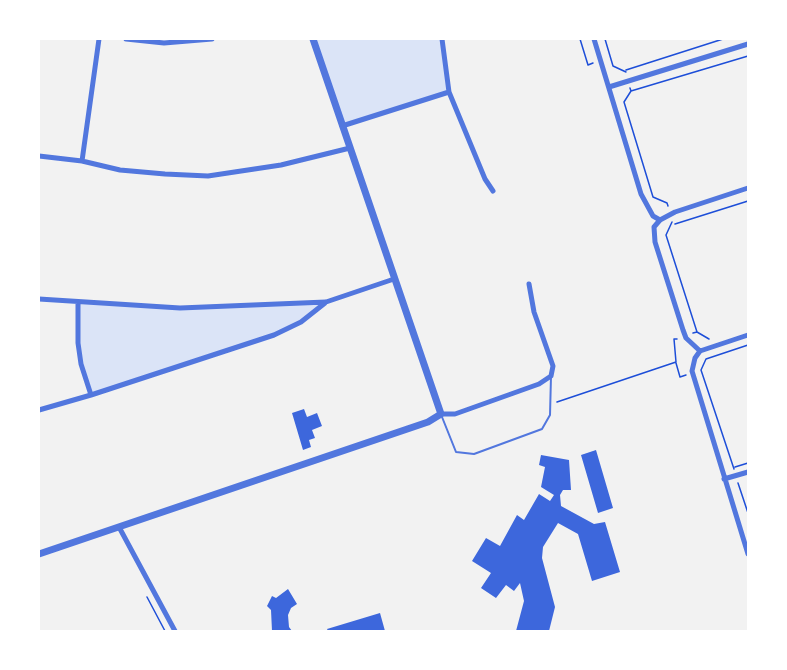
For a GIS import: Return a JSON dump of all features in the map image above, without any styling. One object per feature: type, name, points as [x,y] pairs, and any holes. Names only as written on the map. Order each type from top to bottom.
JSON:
[{"type":"street","points":[[82,161],[99,39]]},
{"type":"street","points":[[126,39],[164,43],[212,39]]},
{"type":"street","points":[[313,39],[441,414]]},
{"type":"street","points":[[442,39],[449,92],[485,179],[494,191]]},
{"type":"street","points":[[594,39],[641,194],[653,216],[660,220]]},
{"type":"street","points":[[609,87],[748,44]]},
{"type":"street","points":[[342,126],[449,92]]},
{"type":"street","points":[[39,156],[82,161],[120,170],[207,176],[281,165],[350,147]]},
{"type":"street","points":[[700,351],[685,336],[655,242],[654,227],[670,213],[748,188]]},
{"type":"street","points":[[39,299],[180,308],[326,302],[394,279]]},
{"type":"street","points":[[39,554],[428,422],[441,414],[455,414],[539,384],[551,376],[553,366],[534,312],[529,284]]},
{"type":"street","points":[[78,302],[78,344],[81,364],[91,395]]},
{"type":"street","points":[[39,410],[274,335],[301,322],[326,302]]},
{"type":"street","points":[[748,335],[700,351],[692,364],[724,479],[748,554]]},
{"type":"street","points":[[724,479],[748,472]]},
{"type":"street","points":[[119,527],[175,631]]},
{"type":"lane","points":[[441,414],[456,452],[474,454],[542,429],[550,415],[551,376]]},
{"type":"path","points":[[605,39],[613,66],[626,71],[723,39]]},
{"type":"path","points":[[673,225],[667,203],[653,197],[624,102],[631,91],[748,56]]},
{"type":"path","points":[[626,71],[631,91]]},
{"type":"path","points":[[697,332],[666,235],[673,225],[748,201]]},
{"type":"path","points":[[693,373],[680,377],[674,339],[697,332],[708,337],[712,346]]},
{"type":"path","points":[[748,345],[706,359],[701,370],[748,513]]},
{"type":"path","points":[[550,404],[676,362]]},
{"type":"path","points":[[733,468],[748,463]]},
{"type":"shaded area","points":[[313,39],[442,39],[449,92],[342,126]]},
{"type":"shaded area","points":[[78,302],[180,308],[326,302],[301,322],[274,335],[91,395],[81,364]]},
{"type":"building","points":[[304,409],[307,417],[317,413],[322,426],[312,430],[315,438],[309,440],[311,447],[303,450],[292,413]]},
{"type":"building","points":[[596,450],[613,508],[598,513],[581,455]]},
{"type":"building","points":[[541,455],[569,460],[571,490],[563,490],[560,495],[561,506],[594,524],[605,522],[620,572],[592,581],[578,534],[558,523],[543,547],[542,558],[555,607],[549,631],[516,631],[524,601],[520,583],[514,591],[506,585],[496,598],[481,588],[491,573],[472,561],[486,538],[500,546],[517,515],[524,520],[539,494],[550,501],[554,495],[541,487],[545,467],[539,465]]},
{"type":"building","points":[[288,589],[297,604],[291,608],[288,615],[289,627],[292,631],[272,631],[271,610],[267,606],[272,596],[276,598]]},
{"type":"building","points":[[380,613],[385,631],[328,631],[327,629]]}]
